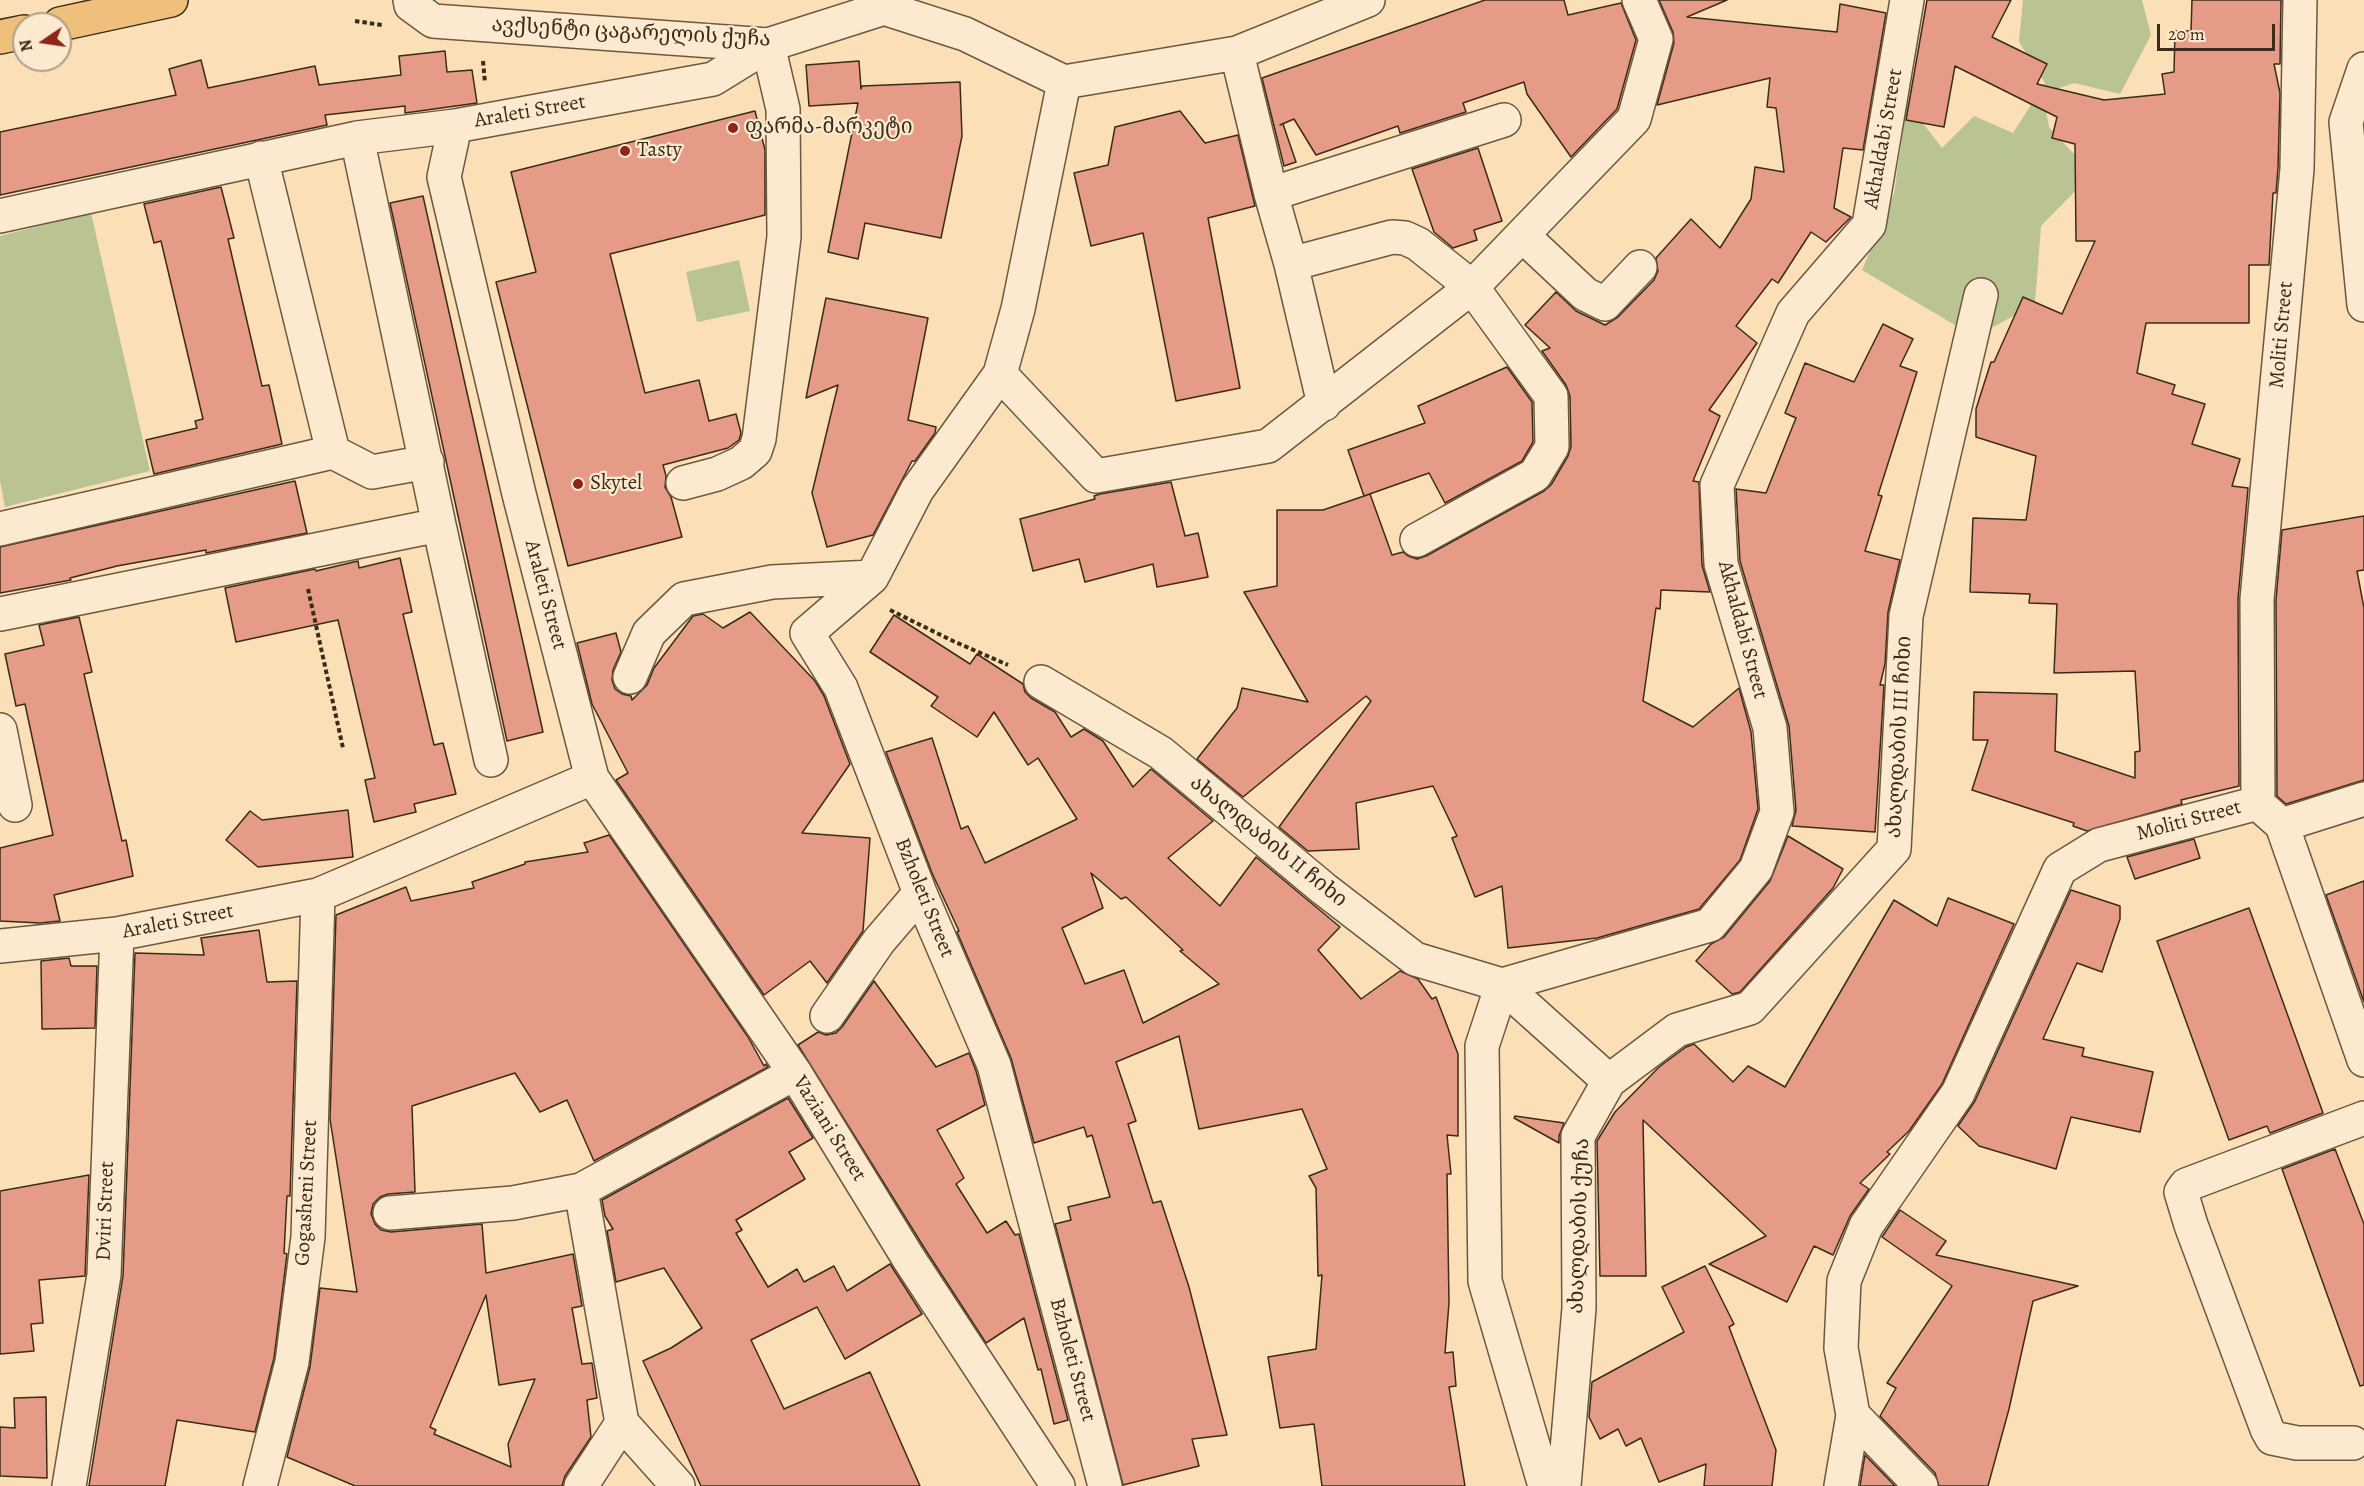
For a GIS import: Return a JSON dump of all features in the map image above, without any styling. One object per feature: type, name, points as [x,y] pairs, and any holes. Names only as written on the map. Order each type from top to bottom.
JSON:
[{"type":"main road","points":[[72,21],[171,0]]},
{"type":"street","name":"ავქსენტი ცაგარელის ქუჩა","points":[[410,0],[411,5],[433,21],[768,45],[893,4],[965,34],[1064,82]]},
{"type":"street","points":[[1368,0],[1237,53],[1064,82],[1018,309],[1000,374],[1096,476],[1268,446],[1472,287],[1634,119],[1656,39],[1639,0]]},
{"type":"street","name":"Akhaldabi Street","points":[[1502,985],[1710,925],[1756,870],[1777,812],[1770,729],[1721,564],[1717,485],[1793,313],[1869,225],[1907,0]]},
{"type":"street","name":"Moliti Street","points":[[1853,1415],[1841,1348],[1844,1281],[1866,1226],[1958,1093],[2060,869],[2099,845],[2258,803],[2257,599],[2297,169],[2300,0]]},
{"type":"street","name":"Araleti Street","points":[[0,946],[117,934],[318,896],[592,778],[519,494],[444,177],[454,126],[713,79],[768,45]]},
{"type":"street","points":[[683,483],[717,474],[741,463],[755,451],[759,439],[784,237],[783,109],[768,45]]},
{"type":"street","points":[[1237,53],[1324,404]]},
{"type":"street","points":[[2364,69],[2346,123],[2360,208],[2364,304]]},
{"type":"street","points":[[1271,194],[1504,120]]},
{"type":"street","points":[[0,216],[357,138],[454,126]]},
{"type":"street","points":[[357,138],[491,759]]},
{"type":"street","points":[[261,158],[333,452]]},
{"type":"street","points":[[1522,235],[1585,294],[1605,304],[1640,267]]},
{"type":"street","points":[[1291,264],[1392,237],[1405,238],[1418,244],[1472,287],[1551,396],[1552,447],[1535,474],[1417,540]]},
{"type":"street","name":"ახალდაბის III ჩიხი","points":[[1609,1081],[1677,1030],[1750,1008],[1894,849],[1906,616],[1981,295]]},
{"type":"street","name":"Bzholeti Street","points":[[1000,374],[917,490],[872,577],[807,633],[841,688],[920,893],[994,1065],[1105,1486]]},
{"type":"street","points":[[0,529],[333,452],[372,472],[427,462]]},
{"type":"street","points":[[0,614],[439,525]]},
{"type":"street","points":[[630,677],[649,633],[684,599],[772,582],[872,577]]},
{"type":"street","name":"ახალდაბის II ჩიხი","points":[[1041,682],[1161,753],[1324,889],[1415,959],[1502,985]]},
{"type":"street","points":[[0,730],[15,805]]},
{"type":"street","name":"Vaziani Street","points":[[592,778],[795,1073],[909,1259],[1058,1486]]},
{"type":"street","points":[[2282,825],[2364,799]]},
{"type":"street","points":[[2258,803],[2282,825],[2358,1022],[2364,1060]]},
{"type":"street","points":[[827,1016],[879,941],[920,893]]},
{"type":"street","name":"Gogasheni Street","points":[[260,1486],[292,1362],[308,1237],[318,896]]},
{"type":"street","name":"Dviri Street","points":[[69,1486],[104,1275],[117,934]]},
{"type":"street","points":[[1545,1486],[1485,1281],[1482,1046],[1502,985],[1609,1081]]},
{"type":"street","points":[[390,1213],[513,1203],[581,1190],[795,1073]]},
{"type":"street","name":"ახალდაბის ქუჩა","points":[[1564,1486],[1579,1308],[1578,1136],[1609,1081]]},
{"type":"street","points":[[2353,1443],[2297,1443],[2272,1438],[2191,1225],[2181,1192],[2186,1185],[2364,1118]]},
{"type":"street","points":[[581,1190],[622,1423],[678,1486]]},
{"type":"street","points":[[1841,1486],[1853,1415]]},
{"type":"street","points":[[1853,1415],[1921,1486]]},
{"type":"street","points":[[581,1486],[622,1423]]},
{"type":"path","points":[[300,554],[343,748]]},
{"type":"path","points":[[872,577],[890,585],[879,604],[1041,682]]},
{"type":"green space","points":[[2023,0],[2142,0],[2151,35],[2120,94],[2074,83],[2043,94],[2049,127],[2073,153],[2088,178],[2041,226],[2035,304],[1975,337],[1862,270],[1894,194],[1907,103],[1942,148],[1974,116],[2013,133],[2045,83],[2019,42]]},
{"type":"green space","points":[[91,213],[150,471],[5,507],[0,481],[0,236]]},
{"type":"green space","points":[[739,260],[750,311],[697,322],[686,272]]},
{"type":"building","points":[[1485,0],[1564,0],[1568,15],[1621,3],[1636,40],[1617,109],[1571,157],[1527,94],[1524,82],[1463,103],[1466,112],[1400,133],[1398,126],[1316,155],[1294,119],[1280,125],[1283,124],[1296,162],[1284,166],[1262,78]]},
{"type":"building","points":[[1659,0],[1727,0],[1687,17],[1837,32],[1840,4],[1886,13],[1863,150],[1843,148],[1834,208],[1851,217],[1826,242],[1811,232],[1778,283],[1772,279],[1736,326],[1757,343],[1709,410],[1720,416],[1693,481],[1699,482],[1702,565],[1710,592],[1661,590],[1660,609],[1656,608],[1643,701],[1693,727],[1739,688],[1751,732],[1758,809],[1740,860],[1699,909],[1597,938],[1508,948],[1502,886],[1475,897],[1452,838],[1457,836],[1433,786],[1356,803],[1359,849],[1308,851],[1279,827],[1371,701],[1366,696],[1243,797],[1197,759],[1237,708],[1242,688],[1308,702],[1244,592],[1277,586],[1277,510],[1323,510],[1370,494],[1392,555],[1403,552],[1417,559],[1544,491],[1551,485],[1571,447],[1570,396],[1566,385],[1542,351],[1550,348],[1525,325],[1556,292],[1576,311],[1605,325],[1618,317],[1654,280],[1658,271],[1656,258],[1691,219],[1720,248],[1751,199],[1755,167],[1784,172],[1776,108],[1767,107],[1770,78],[1657,105],[1674,43],[1673,32]]},
{"type":"building","points":[[1927,0],[2011,0],[1992,37],[2047,64],[2037,84],[2104,100],[2165,94],[2162,74],[2174,72],[2175,31],[2191,31],[2192,0],[2281,0],[2280,64],[2274,64],[2280,93],[2278,168],[2276,193],[2273,193],[2269,265],[2249,265],[2249,323],[2146,323],[2137,373],[2175,385],[2172,394],[2205,404],[2192,444],[2240,459],[2232,486],[2248,488],[2238,599],[2239,786],[2181,800],[2182,804],[2087,831],[2073,826],[2074,823],[1972,790],[1988,740],[1973,740],[1974,692],[2057,694],[2055,751],[2135,778],[2135,752],[2140,751],[2135,671],[2054,673],[2057,604],[2029,603],[2030,594],[1970,592],[1973,518],[2026,520],[2036,456],[1976,437],[1976,409],[1991,362],[1994,362],[2023,297],[2062,314],[2095,241],[2076,241],[2075,144],[2052,138],[2057,117],[1955,66],[1944,127],[1906,120]]},
{"type":"building","points":[[445,51],[447,72],[472,70],[477,103],[405,113],[405,106],[325,115],[327,125],[0,195],[0,132],[176,95],[169,69],[201,60],[208,88],[315,66],[319,85],[401,75],[399,56]]},
{"type":"building","points":[[859,61],[861,89],[862,86],[960,82],[962,136],[941,238],[865,223],[858,259],[828,252],[858,103],[809,106],[806,65]]},
{"type":"building","points":[[755,111],[765,150],[765,215],[610,254],[645,393],[699,380],[709,421],[736,414],[741,433],[739,440],[728,448],[663,465],[666,476],[665,487],[671,497],[682,537],[568,566],[496,282],[536,272],[511,172]]},
{"type":"building","points":[[1180,111],[1205,143],[1238,135],[1255,206],[1208,218],[1240,388],[1176,401],[1143,233],[1091,246],[1074,173],[1108,165],[1115,127]]},
{"type":"building","points":[[1478,148],[1502,221],[1474,230],[1477,240],[1453,248],[1434,232],[1412,169]]},
{"type":"building","points":[[221,187],[234,238],[228,239],[262,386],[269,385],[282,444],[154,474],[146,440],[197,428],[195,421],[203,419],[161,241],[154,243],[144,204]]},
{"type":"building","points":[[423,196],[543,732],[507,741],[390,203]]},
{"type":"building","points":[[826,298],[928,318],[908,420],[936,427],[935,433],[915,461],[912,461],[873,535],[827,547],[812,493],[838,385],[806,398]]},
{"type":"building","points":[[1883,324],[1913,339],[1900,366],[1917,372],[1878,495],[1882,496],[1865,551],[1900,560],[1888,612],[1885,664],[1880,685],[1884,685],[1875,832],[1792,826],[1796,810],[1789,726],[1740,561],[1736,489],[1766,493],[1796,418],[1785,413],[1805,363],[1854,382]]},
{"type":"building","points":[[1507,367],[1532,402],[1533,442],[1522,461],[1445,503],[1429,473],[1364,496],[1348,450],[1425,423],[1418,406]]},
{"type":"building","points":[[295,481],[307,533],[206,553],[206,550],[117,566],[70,578],[71,580],[0,593],[0,547]]},
{"type":"building","points":[[1171,482],[1185,536],[1198,533],[1208,577],[1157,587],[1153,564],[1085,582],[1079,559],[1033,571],[1020,519],[1095,499],[1094,496],[1100,494]]},
{"type":"building","points":[[2364,516],[2364,570],[2357,571],[2364,608],[2364,780],[2286,804],[2277,796],[2276,600],[2282,530]]},
{"type":"building","points":[[400,558],[412,612],[403,614],[434,745],[443,743],[456,794],[414,804],[416,812],[374,822],[365,780],[375,778],[338,620],[236,642],[225,588],[358,561],[359,568]]},
{"type":"building","points":[[750,612],[815,681],[824,696],[850,764],[802,833],[870,838],[863,931],[827,983],[810,961],[764,995],[616,780],[628,773],[592,704],[577,643],[616,633],[621,652],[613,670],[612,680],[615,689],[631,696],[632,700],[647,685],[654,668],[693,616],[703,614],[723,628]]},
{"type":"building","points":[[894,615],[970,664],[977,654],[1023,684],[1025,692],[1031,698],[1055,712],[1071,737],[1084,729],[1103,741],[1133,787],[1151,769],[1213,821],[1168,858],[1220,906],[1256,857],[1340,927],[1318,950],[1361,999],[1400,971],[1418,979],[1432,999],[1436,997],[1458,1054],[1458,1136],[1447,1135],[1451,1174],[1447,1174],[1449,1303],[1445,1353],[1453,1352],[1456,1386],[1449,1387],[1465,1486],[1322,1486],[1314,1424],[1280,1428],[1268,1357],[1316,1349],[1322,1275],[1318,1276],[1316,1188],[1309,1176],[1327,1169],[1302,1109],[1199,1129],[1179,1036],[1116,1062],[1136,1121],[1128,1124],[1153,1203],[1161,1201],[1189,1287],[1227,1435],[1192,1439],[1199,1466],[1123,1485],[1055,1224],[1071,1220],[1068,1207],[1110,1197],[1092,1135],[1087,1137],[1084,1127],[1034,1143],[1011,1058],[957,932],[959,931],[932,873],[886,752],[932,738],[961,829],[968,826],[985,863],[1077,819],[1038,758],[1028,765],[994,712],[977,737],[931,706],[938,697],[870,652]],"holes":[[[1091,873],[1121,899],[1126,897],[1183,950],[1180,951],[1219,984],[1143,1023],[1124,970],[1085,984],[1062,928],[1103,908]]]},
{"type":"building","points":[[79,617],[92,672],[84,674],[122,841],[126,840],[133,876],[54,895],[60,921],[40,923],[0,921],[0,848],[53,835],[25,704],[16,706],[5,654],[44,645],[39,625]]},
{"type":"building","points":[[348,810],[353,857],[258,867],[226,840],[250,811],[262,820]]},
{"type":"building","points":[[609,835],[748,1037],[764,1066],[766,1064],[768,1067],[594,1161],[567,1100],[540,1112],[515,1073],[412,1106],[415,1192],[388,1194],[380,1197],[373,1204],[371,1214],[375,1224],[381,1230],[391,1232],[482,1224],[486,1273],[573,1254],[582,1306],[572,1308],[582,1364],[592,1363],[597,1398],[587,1400],[591,1437],[565,1476],[562,1486],[355,1486],[287,1457],[310,1367],[320,1288],[357,1292],[330,1119],[336,915],[406,887],[411,901],[474,888],[472,882],[525,864],[525,862],[588,852],[584,843]],"holes":[[[486,1295],[499,1385],[535,1379],[508,1444],[511,1467],[434,1434],[436,1430],[430,1427]]]},
{"type":"building","points":[[1788,836],[1843,869],[1833,888],[1740,992],[1732,994],[1696,961],[1711,944],[1724,937],[1770,881]]},
{"type":"building","points":[[2194,839],[2200,858],[2135,879],[2127,857]]},
{"type":"building","points":[[2364,881],[2364,1002],[2326,895]]},
{"type":"building","points":[[2071,890],[2120,906],[2120,919],[2102,972],[2077,963],[2043,1039],[2084,1048],[2082,1056],[2153,1072],[2140,1132],[2071,1117],[2056,1169],[1979,1146],[1958,1126],[1975,1101]]},
{"type":"building","points":[[1948,898],[2014,924],[1942,1084],[1909,1131],[1887,1152],[1890,1154],[1860,1183],[1869,1189],[1850,1216],[1833,1255],[1814,1246],[1787,1302],[1709,1264],[1766,1236],[1643,1120],[1646,1276],[1600,1276],[1597,1141],[1615,1112],[1659,1067],[1686,1047],[1694,1044],[1733,1082],[1748,1066],[1785,1087],[1894,900],[1937,926]]},
{"type":"building","points":[[2249,908],[2323,1113],[2270,1133],[2267,1126],[2229,1140],[2157,941]]},
{"type":"building","points":[[259,930],[267,982],[297,981],[290,1196],[287,1196],[284,1253],[287,1254],[274,1358],[255,1432],[177,1420],[165,1486],[89,1486],[123,1276],[135,953],[204,955],[201,938]]},
{"type":"building","points":[[69,958],[71,966],[97,966],[95,1028],[42,1029],[41,961]]},
{"type":"building","points":[[874,981],[936,1067],[969,1053],[985,1105],[937,1130],[964,1178],[956,1184],[987,1233],[1006,1221],[1015,1235],[1019,1234],[1068,1420],[1054,1424],[1041,1369],[1038,1370],[1024,1318],[986,1343],[798,1045],[818,1032],[826,1035],[836,1033]]},
{"type":"building","points":[[788,1098],[813,1138],[789,1152],[805,1179],[736,1220],[742,1230],[736,1233],[768,1287],[797,1269],[804,1282],[834,1266],[847,1291],[890,1264],[922,1314],[845,1359],[817,1307],[751,1340],[784,1409],[870,1372],[920,1486],[701,1486],[643,1361],[671,1348],[702,1328],[664,1268],[616,1282],[607,1231],[613,1229],[605,1216],[602,1200]]},
{"type":"building","points":[[1515,1116],[1564,1123],[1559,1143],[1514,1118]]},
{"type":"building","points":[[2335,1149],[2364,1224],[2364,1385],[2360,1386],[2282,1169]]},
{"type":"building","points":[[89,1175],[85,1276],[39,1280],[43,1323],[31,1324],[34,1351],[0,1354],[0,1191]]},
{"type":"building","points":[[1900,1210],[1946,1241],[1936,1255],[2078,1286],[2033,1301],[2009,1409],[1988,1486],[1939,1486],[1935,1473],[1880,1416],[1896,1388],[1887,1383],[1952,1286],[1882,1237]]},
{"type":"building","points":[[1705,1266],[1734,1324],[1729,1327],[1776,1450],[1772,1486],[1704,1486],[1706,1464],[1659,1482],[1641,1438],[1626,1446],[1618,1429],[1600,1439],[1589,1417],[1592,1382],[1684,1332],[1662,1287]]},
{"type":"building","points":[[46,1397],[47,1478],[0,1476],[0,1427],[15,1428],[14,1398]]},
{"type":"building","points":[[1865,1455],[1895,1486],[1860,1486]]},
{"type":"place","name":"ფარმა-მარკეტი","points":[[733,128]]},
{"type":"place","name":"Tasty","points":[[625,151]]},
{"type":"place","name":"Skytel","points":[[578,484]]}]
